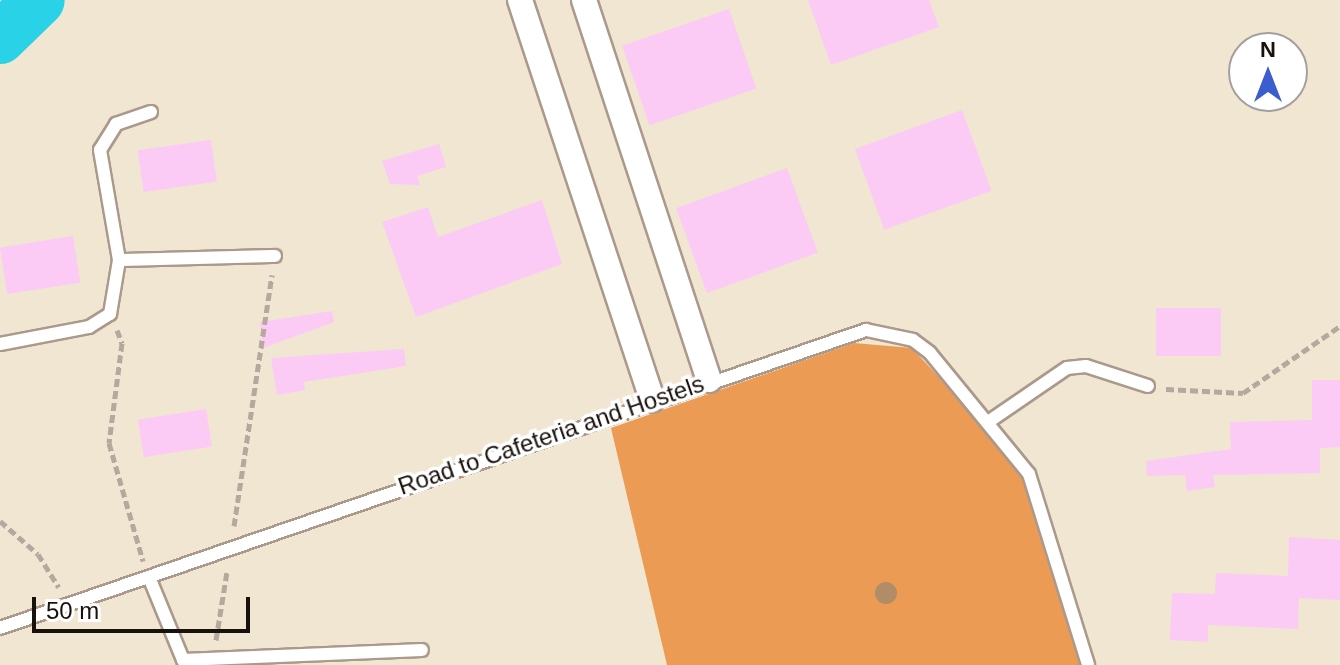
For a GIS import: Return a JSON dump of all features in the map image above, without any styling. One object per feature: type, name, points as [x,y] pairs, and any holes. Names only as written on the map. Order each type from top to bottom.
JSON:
[{"type":"street","points":[[520,0],[652,400]]},
{"type":"street","points":[[584,0],[709,380]]},
{"type":"lane","points":[[0,344],[89,327],[110,314],[119,260],[100,150],[116,124],[151,112]]},
{"type":"lane","points":[[119,260],[275,256]]},
{"type":"lane","name":"Road to Cafeteria and Hostels","points":[[0,628],[846,331],[887,332],[930,353],[991,420],[1038,498],[1088,665]]},
{"type":"lane","points":[[991,420],[1067,368],[1086,366],[1148,386]]},
{"type":"lane","points":[[149,577],[183,660],[422,650]]},
{"type":"path","points":[[232,539],[275,256]]},
{"type":"path","points":[[110,314],[122,343],[109,443],[149,577]]},
{"type":"path","points":[[1148,386],[1243,393],[1340,326]]},
{"type":"path","points":[[0,521],[38,554],[71,604]]},
{"type":"path","points":[[215,649],[229,555]]},
{"type":"shaded area","points":[[0,0],[1340,0],[1340,665],[0,665]]},
{"type":"shaded area","points":[[854,343],[912,348],[1036,483],[1088,665],[667,665],[611,428]]},
{"type":"building","points":[[808,0],[929,0],[939,27],[831,65]]},
{"type":"building","points":[[729,9],[756,88],[650,125],[622,46]]},
{"type":"building","points":[[962,110],[991,191],[884,230],[855,149]]},
{"type":"building","points":[[211,140],[217,182],[144,192],[138,150]]},
{"type":"building","points":[[439,144],[446,167],[417,176],[420,185],[390,184],[382,161]]},
{"type":"building","points":[[787,168],[818,253],[707,293],[676,208]]},
{"type":"building","points":[[542,200],[562,264],[416,317],[382,222],[428,207],[438,237]]},
{"type":"building","points":[[73,236],[80,282],[7,294],[0,248]]},
{"type":"building","points":[[1156,308],[1221,308],[1221,356],[1156,356]]},
{"type":"building","points":[[332,311],[334,322],[263,348],[260,322]]},
{"type":"building","points":[[404,349],[406,366],[304,382],[305,390],[277,395],[271,358]]},
{"type":"building","points":[[1312,380],[1340,380],[1340,447],[1320,448],[1320,473],[1213,475],[1215,487],[1187,491],[1185,475],[1147,476],[1146,461],[1231,449],[1230,422],[1312,420]]},
{"type":"building","points":[[206,409],[212,447],[144,457],[138,420]]},
{"type":"building","points":[[1289,537],[1340,540],[1340,600],[1299,598],[1298,629],[1208,625],[1208,642],[1170,640],[1172,593],[1215,594],[1216,573],[1288,576]]},
{"type":"waterway","points":[[0,38],[39,0]]}]
